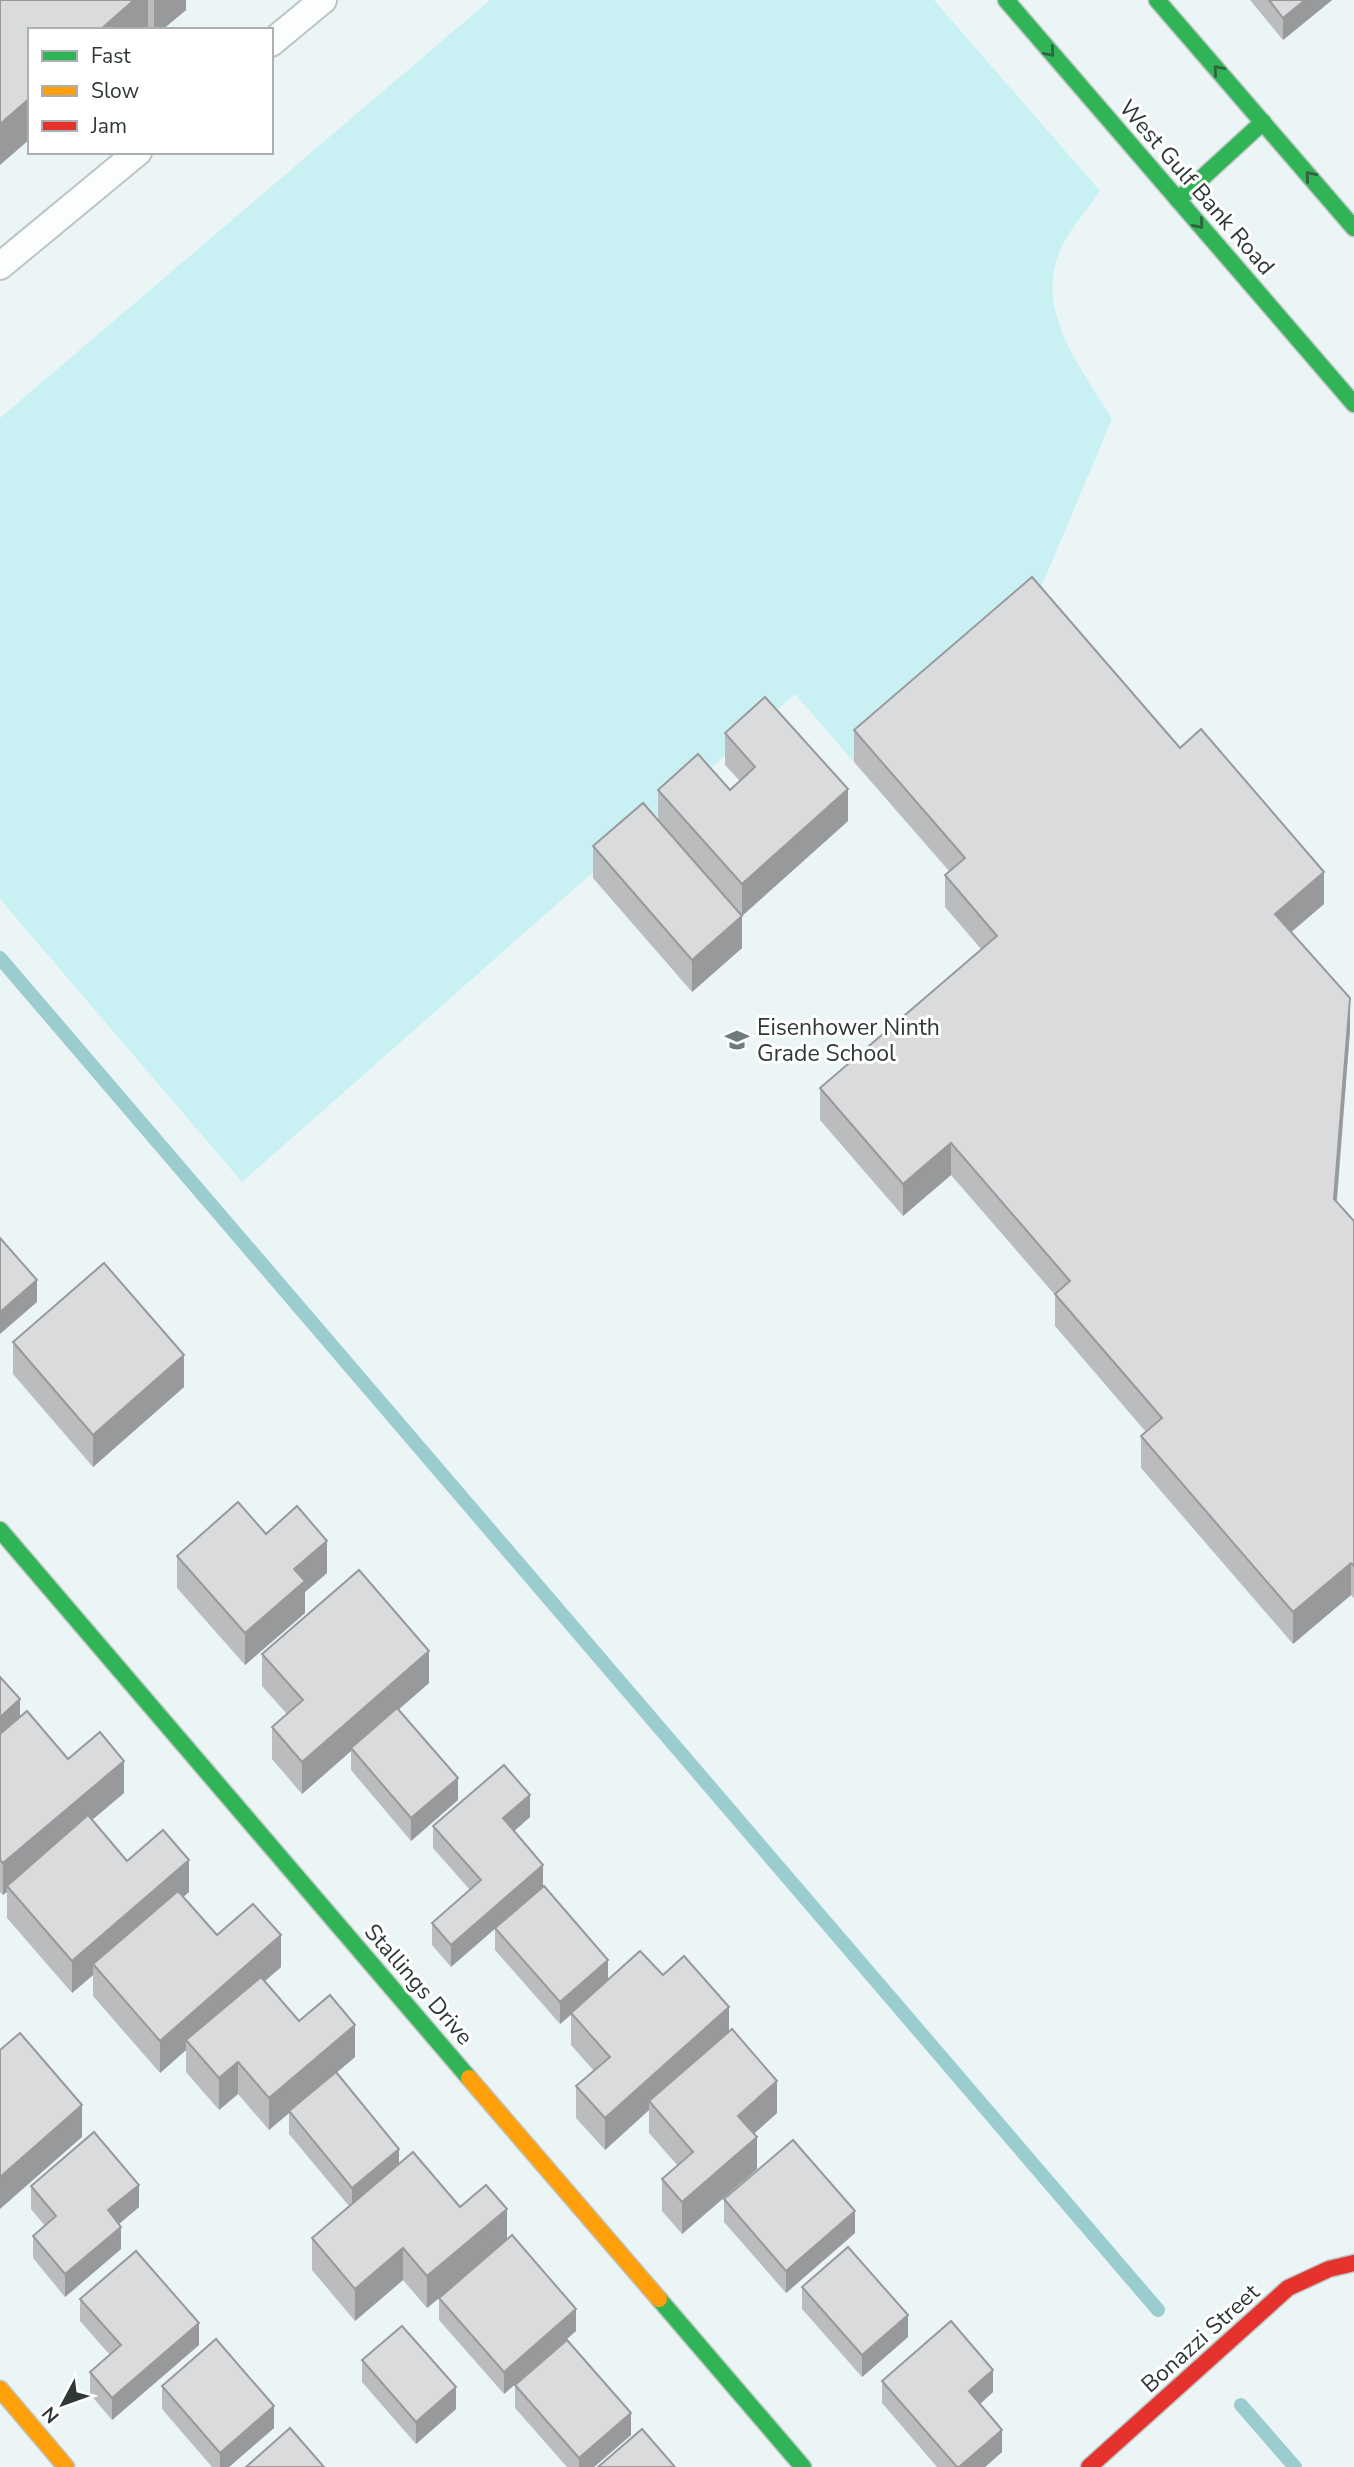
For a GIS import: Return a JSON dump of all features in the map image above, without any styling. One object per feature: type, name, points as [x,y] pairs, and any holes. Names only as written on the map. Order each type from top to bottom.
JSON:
[{"type":"street","name":"West Gulf Bank Road","points":[[1006,0],[1354,404]]},
{"type":"street","points":[[1157,0],[1354,228]]},
{"type":"street","points":[[1178,200],[1263,122]]},
{"type":"street","name":"Stallings Drive","points":[[0,1530],[803,2467]]},
{"type":"street","name":"Bonazzi Street","points":[[1089,2467],[1288,2288],[1329,2269],[1354,2263]]},
{"type":"street","points":[[0,2389],[66,2467]]},
{"type":"lane","points":[[273,41],[323,0]]},
{"type":"lane","points":[[0,266],[136,154]]},
{"type":"shaded area","points":[[490,0],[934,0],[1100,191],[1060,250],[1054,273],[1053,296],[1065,339],[1112,419],[1032,609],[854,762],[795,694],[242,1182],[0,899],[0,418]]},
{"type":"building","points":[[0,0],[134,0],[102,28],[28,28],[28,100],[0,124]]},
{"type":"building","points":[[1269,0],[1305,0],[1283,18]]},
{"type":"building","points":[[1032,577],[1180,748],[1201,729],[1324,872],[1275,914],[1350,998],[1334,1199],[1354,1221],[1354,1566],[1351,1563],[1293,1612],[1141,1436],[1162,1418],[1055,1294],[1070,1281],[951,1143],[903,1184],[820,1088],[997,936],[945,875],[965,858],[854,730]]},
{"type":"building","points":[[765,697],[848,789],[742,884],[658,790],[698,754],[730,790],[755,767],[725,733]]},
{"type":"building","points":[[643,803],[742,916],[692,960],[593,846]]},
{"type":"building","points":[[0,1238],[37,1280],[0,1312]]},
{"type":"building","points":[[104,1263],[184,1355],[93,1435],[13,1342]]},
{"type":"building","points":[[238,1502],[266,1534],[297,1506],[327,1541],[294,1569],[305,1581],[245,1633],[177,1556]]},
{"type":"building","points":[[359,1570],[429,1651],[302,1762],[272,1727],[303,1700],[262,1654]]},
{"type":"building","points":[[0,1677],[20,1699],[0,1717]]},
{"type":"building","points":[[397,1708],[458,1778],[411,1818],[351,1748]]},
{"type":"building","points":[[27,1711],[68,1759],[100,1732],[124,1761],[3,1863],[0,1860],[0,1734]]},
{"type":"building","points":[[504,1765],[530,1795],[503,1818],[543,1865],[451,1945],[432,1923],[481,1880],[433,1826]]},
{"type":"building","points":[[88,1815],[127,1861],[163,1830],[189,1860],[72,1961],[7,1886]]},
{"type":"building","points":[[544,1886],[608,1960],[560,2002],[495,1928]]},
{"type":"building","points":[[178,1891],[217,1935],[253,1904],[281,1935],[160,2041],[93,1964]]},
{"type":"building","points":[[640,1951],[663,1975],[684,1956],[729,2007],[605,2118],[576,2086],[610,2057],[571,2013]]},
{"type":"building","points":[[261,1977],[299,2021],[330,1995],[355,2025],[269,2098],[238,2062],[219,2078],[186,2040]]},
{"type":"building","points":[[732,2029],[777,2081],[738,2116],[757,2137],[682,2202],[662,2179],[693,2152],[649,2101]]},
{"type":"building","points":[[20,2033],[82,2105],[0,2177],[0,2050]]},
{"type":"building","points":[[336,2072],[399,2149],[352,2188],[289,2111]]},
{"type":"building","points":[[94,2132],[139,2185],[108,2210],[121,2227],[65,2274],[33,2236],[56,2216],[31,2186]]},
{"type":"building","points":[[793,2140],[855,2211],[786,2271],[724,2199]]},
{"type":"building","points":[[413,2152],[460,2207],[486,2185],[507,2209],[427,2276],[403,2248],[355,2289],[312,2238]]},
{"type":"building","points":[[512,2235],[576,2309],[504,2372],[439,2298]]},
{"type":"building","points":[[848,2247],[908,2315],[862,2355],[802,2287]]},
{"type":"building","points":[[136,2251],[199,2323],[112,2398],[90,2372],[121,2345],[80,2299]]},
{"type":"building","points":[[951,2321],[993,2370],[969,2391],[1002,2430],[959,2467],[882,2381]]},
{"type":"building","points":[[402,2326],[456,2387],[416,2422],[362,2360]]},
{"type":"building","points":[[216,2339],[274,2406],[220,2453],[162,2386]]},
{"type":"building","points":[[567,2340],[631,2413],[579,2458],[515,2385]]},
{"type":"building","points":[[290,2428],[324,2467],[246,2467]]},
{"type":"building","points":[[642,2429],[675,2467],[598,2467]]},
{"type":"waterway","points":[[0,958],[1158,2310]]},
{"type":"waterway","points":[[1241,2405],[1295,2467]]},
{"type":"traffic: fast","points":[[1006,0],[1354,404]]},
{"type":"traffic: fast","points":[[1157,0],[1354,228]]},
{"type":"traffic: fast","points":[[1178,200],[1263,122]]},
{"type":"traffic: fast","points":[[0,1530],[469,2078]]},
{"type":"traffic: fast","points":[[659,2299],[803,2467]]},
{"type":"traffic: slow","points":[[469,2078],[659,2299]]},
{"type":"traffic: slow","points":[[0,2389],[66,2467]]},
{"type":"traffic: jam","points":[[1089,2467],[1288,2288],[1329,2269],[1354,2263]]},
{"type":"place","name":"Eisenhower Ninth Grade School","points":[[737,1040]]}]
